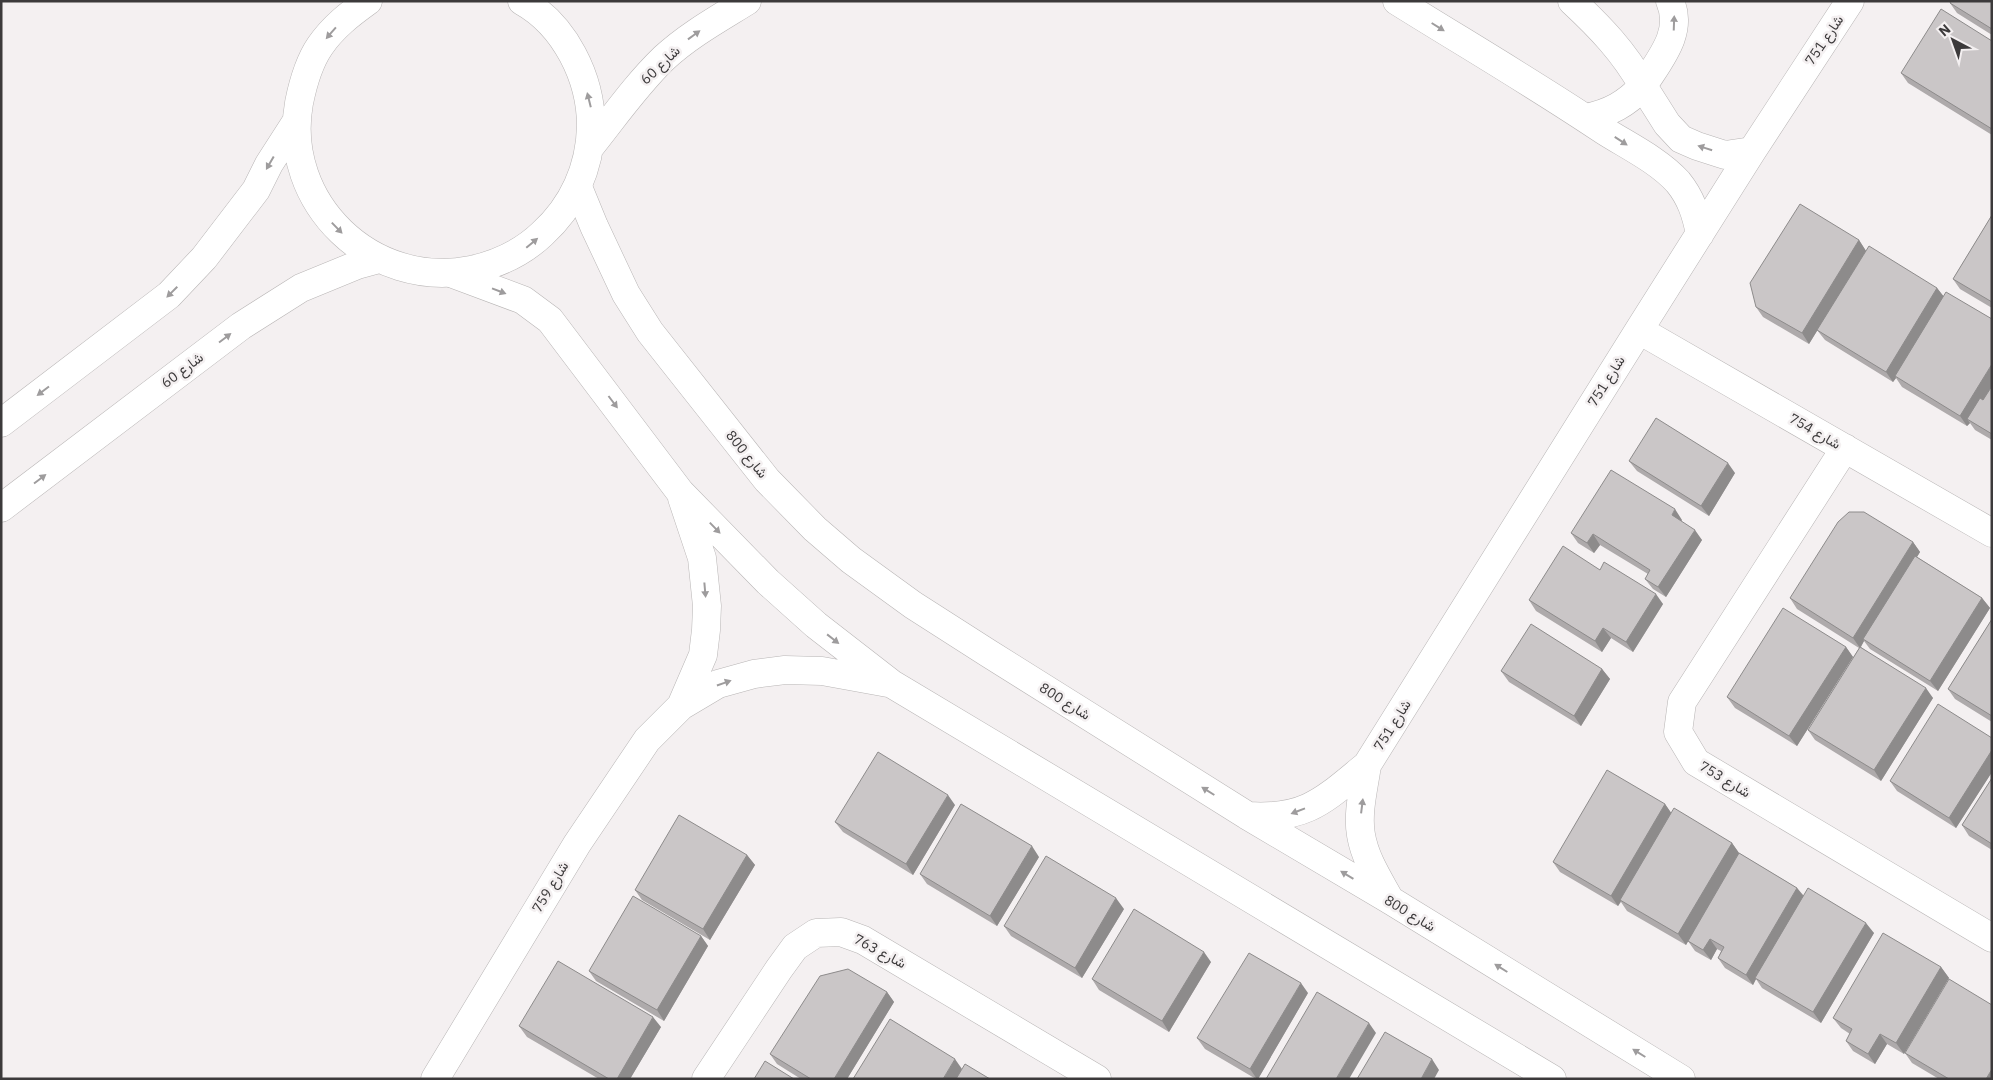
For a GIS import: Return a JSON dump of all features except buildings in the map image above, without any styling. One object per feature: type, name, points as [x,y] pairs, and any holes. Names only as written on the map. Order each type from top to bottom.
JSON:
[{"type":"street","points":[[368,1],[346,16],[320,46],[303,82],[296,122],[298,156],[309,188],[327,217],[350,241],[379,259],[415,271],[454,274],[523,300],[550,320],[680,492],[775,588],[816,625],[892,684],[1552,1079]]},
{"type":"street","name":"شارع 60","points":[[590,147],[641,82],[665,57],[694,34],[747,1]]},
{"type":"street","points":[[1397,1],[1586,118],[1663,169],[1677,182],[1692,206],[1700,234]]},
{"type":"street","points":[[1572,1],[1616,44],[1667,124],[1681,139],[1725,155],[1752,151]]},
{"type":"street","points":[[1586,118],[1602,115],[1617,108],[1643,86],[1671,41],[1675,19],[1670,1]]},
{"type":"street","name":"شارع 751","points":[[1248,816],[1270,817],[1295,814],[1324,800],[1367,765],[1638,330],[1850,1]]},
{"type":"street","points":[[454,274],[492,266],[528,247],[557,220],[578,187],[590,147],[591,107],[580,68],[560,34],[534,3]]},
{"type":"street","points":[[1,423],[169,295],[204,258],[256,190],[269,164],[296,122]]},
{"type":"street","name":"شارع 800","points":[[578,187],[626,294],[650,332],[768,480],[815,529],[852,560],[913,605],[1248,816],[1390,900],[1681,1079]]},
{"type":"street","name":"شارع 60","points":[[1,508],[241,326],[301,288],[357,265],[379,259]]},
{"type":"street","name":"شارع 754","points":[[1638,330],[1992,532]]},
{"type":"street","name":"شارع 753","points":[[1845,448],[1682,702],[1678,732],[1696,762],[1992,938]]},
{"type":"street","name":"شارع 759","points":[[680,492],[702,558],[706,606],[703,655],[681,706]]},
{"type":"street","name":"شارع 759","points":[[435,1079],[577,844],[647,740],[681,706],[718,684],[754,674],[785,670],[822,670],[892,684]]},
{"type":"street","name":"شارع 751","points":[[1367,765],[1361,834],[1365,852],[1390,900]]},
{"type":"street","name":"شارع 763","points":[[706,1079],[795,947],[816,933],[841,932],[863,940],[1097,1079]]}]
